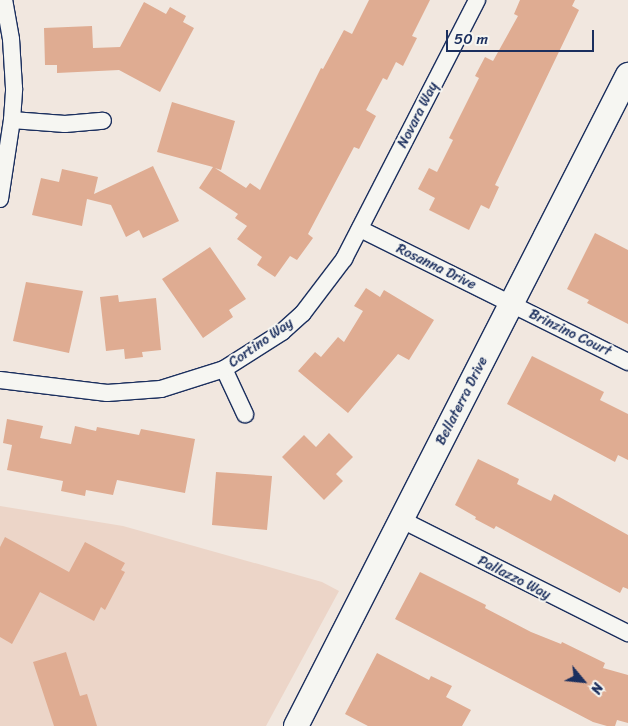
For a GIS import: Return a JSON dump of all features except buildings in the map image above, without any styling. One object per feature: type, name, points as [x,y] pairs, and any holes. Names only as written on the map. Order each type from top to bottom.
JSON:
[{"type":"street","points":[[0,198],[12,120],[11,39],[4,0]]},
{"type":"street","name":"Novara Way","points":[[360,229],[476,0]]},
{"type":"street","name":"Bellaterra Drive","points":[[296,726],[511,305],[626,86]]},
{"type":"street","points":[[12,120],[64,124],[103,121]]},
{"type":"street","name":"Rosanna Drive","points":[[360,229],[511,305]]},
{"type":"street","name":"Cortino Way","points":[[0,380],[68,390],[134,392],[187,382],[224,369],[248,356],[303,314],[330,282],[360,229]]},
{"type":"street","name":"Brinzino Court","points":[[511,305],[628,362]]},
{"type":"street","points":[[224,369],[245,414]]},
{"type":"street","name":"Pallazzo Way","points":[[402,520],[628,634]]},
{"type":"shaded area","points":[[0,506],[123,526],[322,582],[339,591],[266,726],[0,726]]}]
